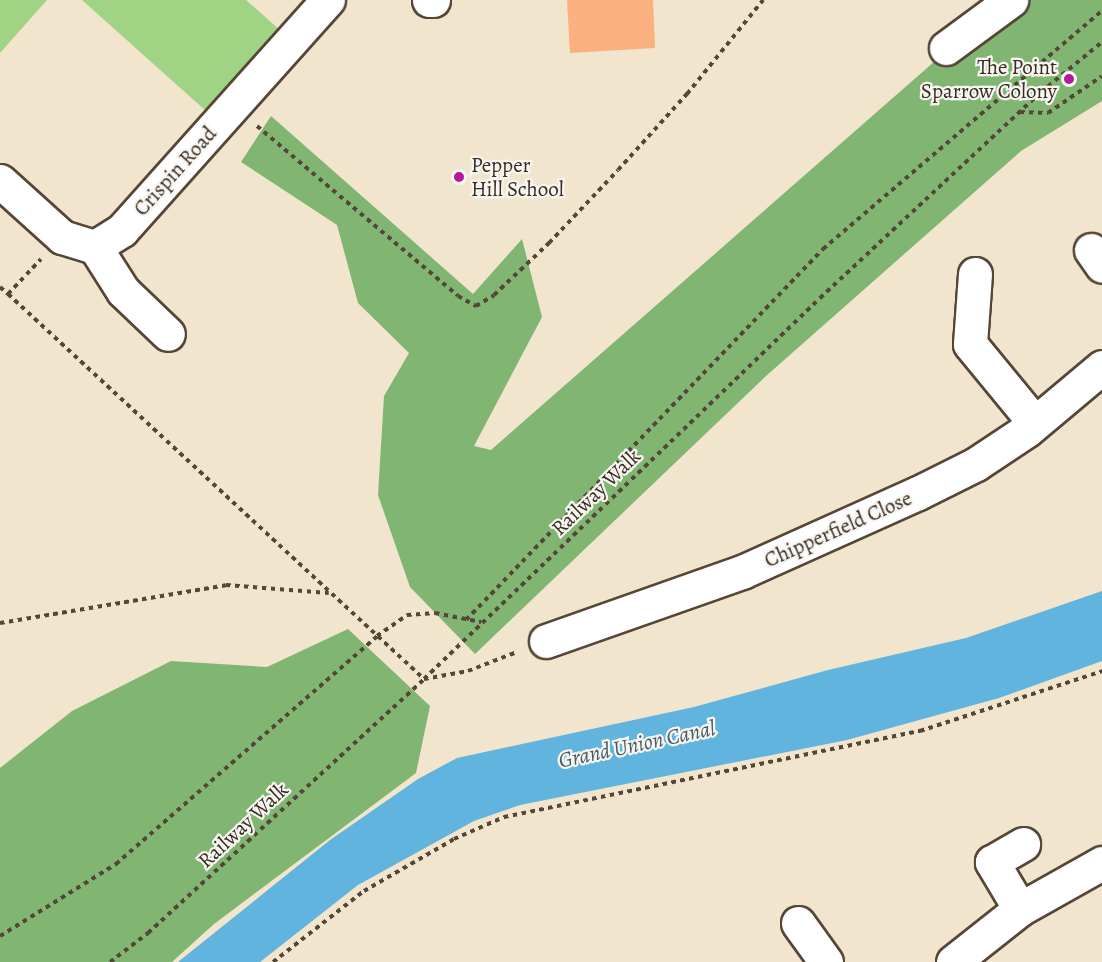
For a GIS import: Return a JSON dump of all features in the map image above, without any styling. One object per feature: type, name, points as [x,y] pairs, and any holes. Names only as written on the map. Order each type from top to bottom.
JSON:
[{"type":"street","name":"Crispin Road","points":[[95,247],[122,230],[327,0]]},
{"type":"street","points":[[946,48],[1011,0]]},
{"type":"street","points":[[0,181],[62,237],[95,247],[123,291],[168,334]]},
{"type":"street","points":[[975,274],[970,345],[1035,423]]},
{"type":"street","name":"Chipperfield Close","points":[[546,640],[742,572],[976,464],[1035,423],[1102,367]]},
{"type":"street","points":[[1020,909],[992,862],[1023,844]]},
{"type":"street","points":[[972,957],[1020,909],[1102,863]]},
{"type":"street","points":[[798,923],[826,962]]},
{"type":"path","points":[[233,106],[458,296],[476,306],[494,295],[549,243],[618,170],[763,0]]},
{"type":"path","points":[[466,620],[823,249],[1102,11]]},
{"type":"path","name":"Railway Walk","points":[[110,962],[148,933],[424,679],[481,622],[1020,112],[1102,42]]},
{"type":"path","points":[[1020,112],[1048,113],[1102,76]]},
{"type":"path","points":[[8,294],[62,237]]},
{"type":"path","points":[[0,287],[424,679],[468,671],[546,640]]},
{"type":"path","points":[[0,623],[226,585],[330,593]]},
{"type":"path","points":[[0,936],[116,864],[377,636],[407,615],[435,613],[481,622]]},
{"type":"path","points":[[273,962],[364,891],[454,838],[504,817],[920,731],[1102,671]]},
{"type":"green space","points":[[0,0],[47,0],[0,53]]},
{"type":"green space","points":[[82,0],[246,0],[281,31],[206,111]]},
{"type":"green space","points":[[1013,0],[1102,0],[1102,101],[1021,151],[766,376],[475,654],[410,587],[378,495],[384,396],[409,353],[358,303],[337,225],[241,162],[271,116],[473,294],[522,239],[542,317],[474,446],[491,450],[983,19]]},
{"type":"green space","points":[[348,629],[430,706],[416,773],[214,924],[172,962],[0,962],[0,768],[72,711],[171,661],[267,667]]},
{"type":"water","name":"Grand Union Canal","points":[[1102,591],[1102,661],[999,698],[847,740],[520,805],[474,821],[358,885],[260,962],[178,962],[330,840],[418,779],[457,758],[694,707],[828,670],[966,638]]},
{"type":"building","points":[[567,0],[653,0],[655,48],[570,53]]},
{"type":"place","name":"The Point Sparrow Colony","points":[[1069,79]]},
{"type":"place","name":"Pepper Hill School","points":[[459,177]]}]
